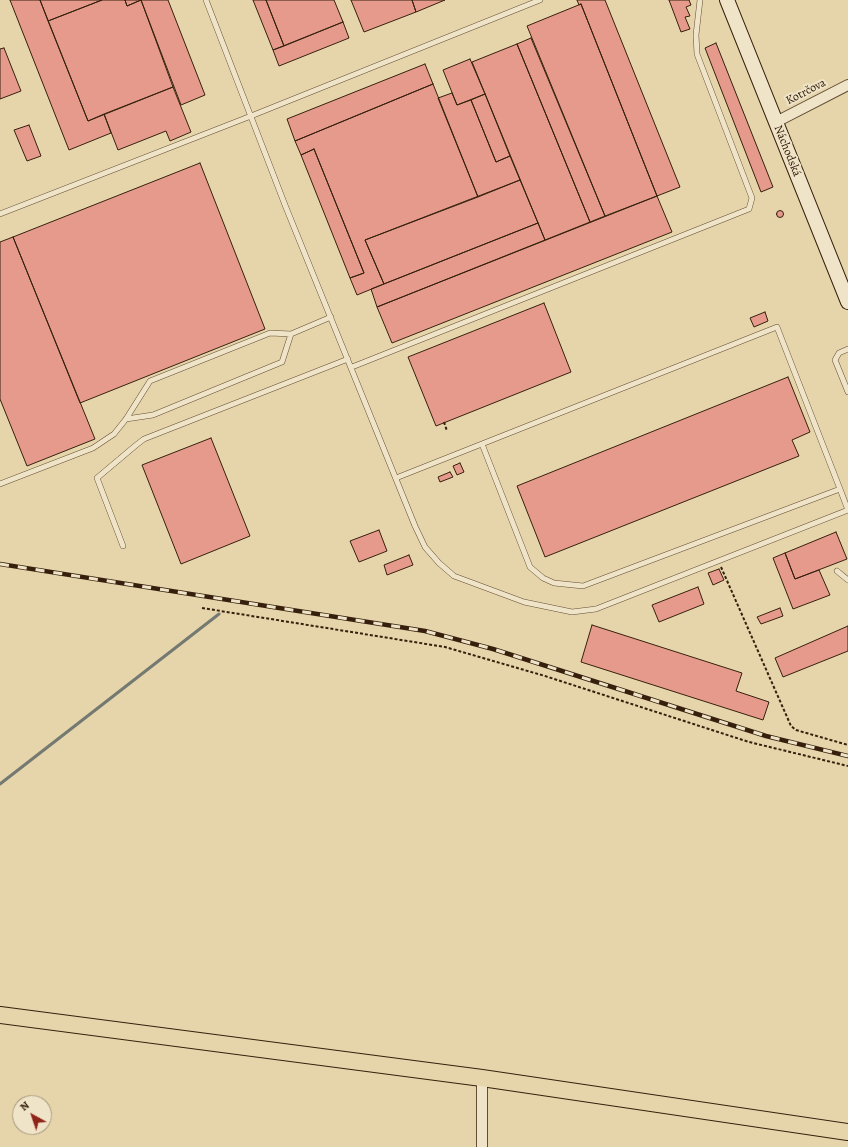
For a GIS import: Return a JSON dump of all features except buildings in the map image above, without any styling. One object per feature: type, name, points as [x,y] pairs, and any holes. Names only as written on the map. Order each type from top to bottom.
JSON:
[{"type":"main road","name":"Náchodská","points":[[726,0],[848,302]]},
{"type":"main road","points":[[0,1015],[482,1078],[848,1132]]},
{"type":"street","name":"Kotrčova","points":[[776,122],[848,85]]},
{"type":"street","points":[[482,1078],[482,1147]]},
{"type":"lane","points":[[206,0],[331,318],[352,367],[396,478],[425,547],[439,563],[454,576],[524,602],[572,612],[596,609],[719,562],[848,510],[776,328],[396,478]]},
{"type":"lane","points":[[0,214],[251,116],[540,0]]},
{"type":"lane","points":[[352,367],[749,209],[752,198],[697,54],[696,35],[700,0]]},
{"type":"lane","points":[[0,484],[93,448],[114,434],[150,381],[270,333],[291,334],[331,318]]},
{"type":"lane","points":[[126,418],[153,415],[282,362],[291,334]]},
{"type":"lane","points":[[848,349],[839,353],[834,360],[848,392]]},
{"type":"lane","points":[[123,546],[97,478],[135,446],[144,439],[348,359]]},
{"type":"lane","points":[[482,444],[530,567],[544,578],[554,583],[583,586],[840,488]]},
{"type":"lane","points":[[838,570],[847,578]]},
{"type":"path","points":[[444,422],[447,430]]},
{"type":"path","points":[[719,562],[791,726],[796,730],[848,745]]},
{"type":"path","points":[[202,608],[445,647],[545,676],[749,742],[848,766]]},
{"type":"waterway","points":[[0,784],[219,614]]},
{"type":"railway","points":[[0,564],[425,631],[493,649],[766,736],[848,756]]}]
